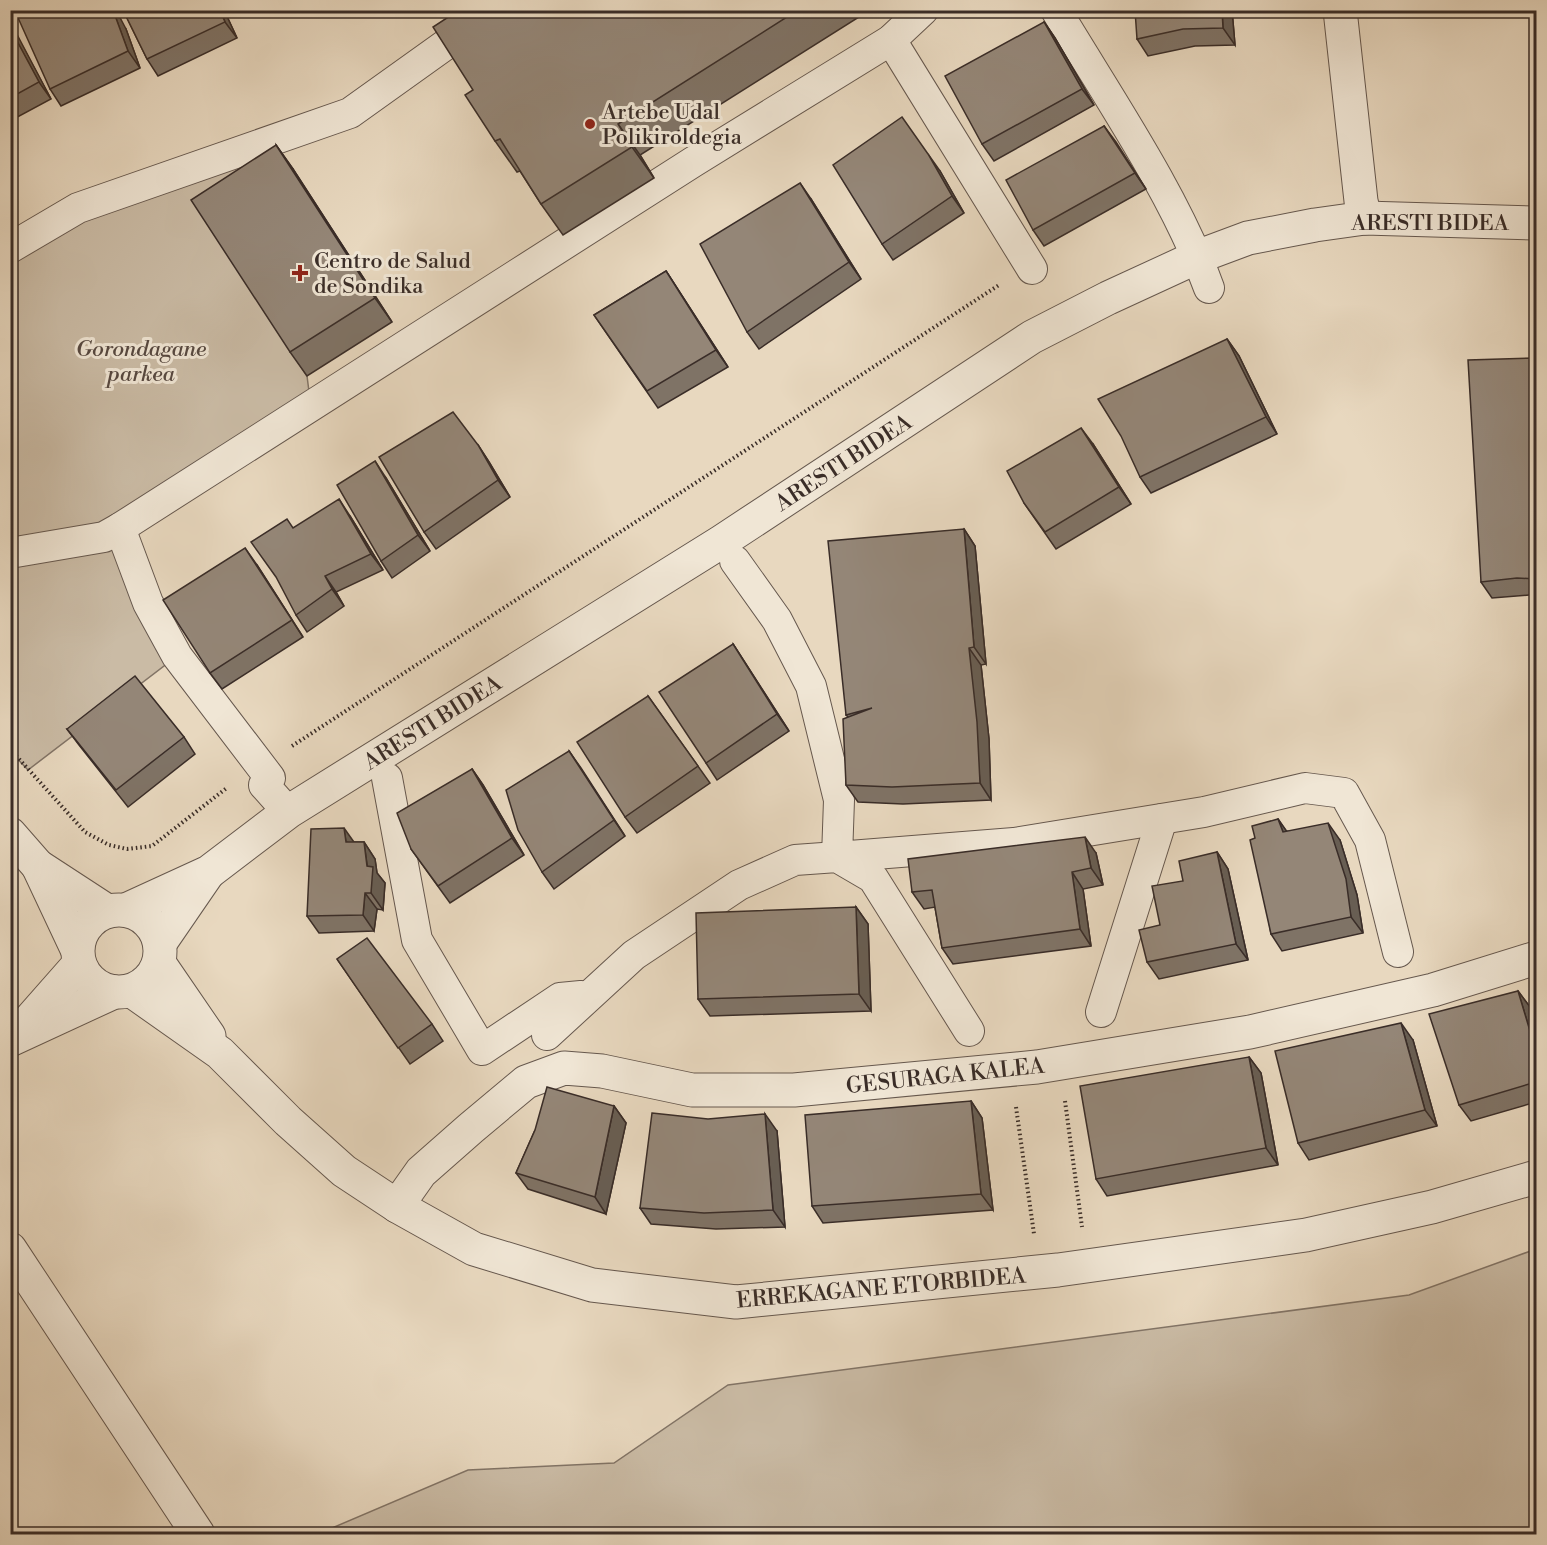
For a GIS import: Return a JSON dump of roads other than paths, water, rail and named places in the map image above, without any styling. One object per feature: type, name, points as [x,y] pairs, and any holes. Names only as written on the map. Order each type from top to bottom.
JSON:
[{"type":"street","points":[[10,248],[78,208],[350,113],[494,10]]},
{"type":"street","points":[[10,553],[104,537],[120,528],[693,162],[891,40],[923,10]]},
{"type":"street","points":[[1056,10],[1165,195],[1197,257],[1209,288]]},
{"type":"street","points":[[1340,10],[1361,201],[1365,218]]},
{"type":"street","points":[[891,40],[1032,269]]},
{"type":"street","name":"ARESTI BIDEA","points":[[116,910],[209,872],[288,812],[721,542],[1032,337],[1108,298],[1197,257],[1248,238],[1365,218],[1536,223]]},
{"type":"street","points":[[120,528],[148,603],[177,656],[270,778],[264,785],[288,812]]},
{"type":"street","points":[[735,561],[777,620],[811,686],[839,800],[837,857]]},
{"type":"street","points":[[387,778],[417,940],[482,1050],[560,998],[590,995]]},
{"type":"street","points":[[547,1035],[634,955],[739,885],[795,860],[1014,843],[1204,812],[1305,788],[1344,793],[1370,840],[1398,952]]},
{"type":"street","points":[[1101,1012],[1162,819]]},
{"type":"street","points":[[10,834],[38,866],[78,957],[92,983],[123,991]]},
{"type":"street","points":[[837,857],[873,878],[969,1031]]},
{"type":"street","points":[[12,1040],[123,991],[153,975],[159,953],[148,921],[116,910],[38,866]]},
{"type":"street","name":"ARESTI BIDEA","points":[[159,953],[209,872]]},
{"type":"street","points":[[12,1040],[78,957],[86,926],[116,910]]},
{"type":"street","name":"ERREKAGANE ETORBIDEA","points":[[159,953],[220,1053]]},
{"type":"street","name":"GESURAGA KALEA","points":[[397,1206],[421,1172],[526,1082],[564,1068],[602,1071],[692,1090],[794,1090],[1036,1067],[1250,1032],[1432,990],[1536,958]]},
{"type":"street","name":"ERREKAGANE ETORBIDEA","points":[[123,991],[220,1053],[288,1121],[344,1171],[397,1206],[474,1249],[592,1285],[736,1302],[1058,1270],[1305,1235],[1432,1207],[1536,1177]]},
{"type":"street","points":[[10,1249],[198,1534]]},
{"type":"place","name":"Artebe Udal Polikiroldegia","points":[[590,124]]},
{"type":"place","name":"Centro de Salud de Sondika","points":[[300,273]]},
{"type":"park label","name":"Gorondagane parkea","points":[[141,360]]}]
